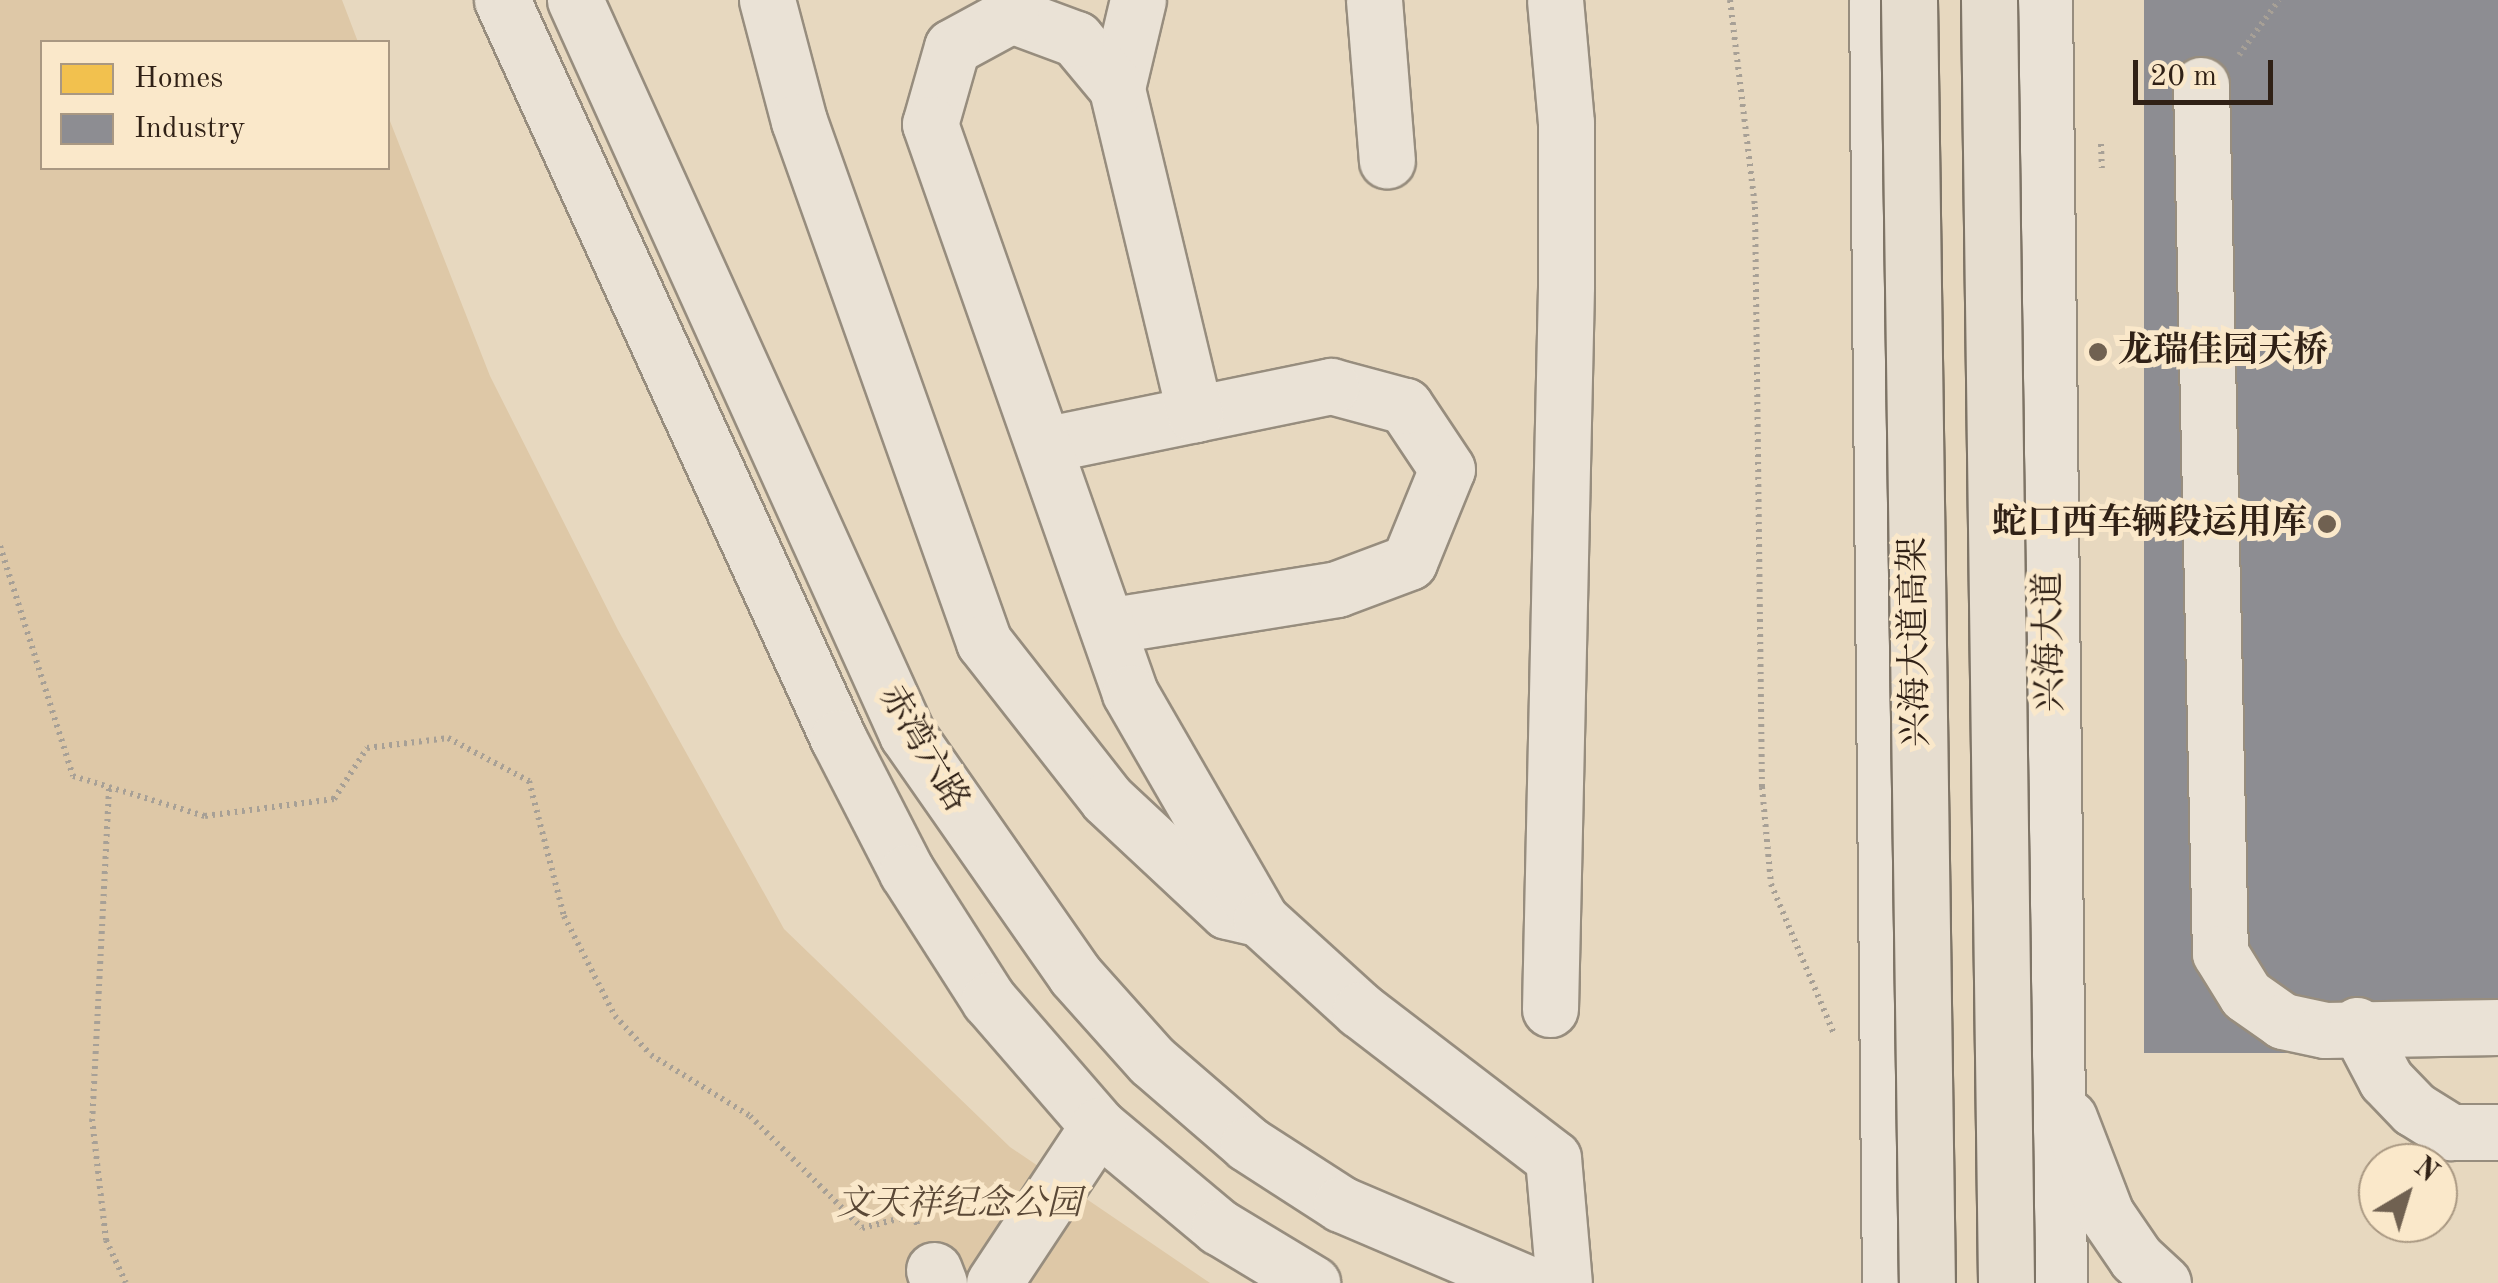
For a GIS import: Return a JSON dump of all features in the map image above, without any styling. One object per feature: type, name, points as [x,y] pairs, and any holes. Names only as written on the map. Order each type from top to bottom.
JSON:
[{"type":"main road","name":"兴海大道高架","points":[[1909,0],[1927,1283]]},
{"type":"main road","points":[[1989,0],[2006,1283]]},
{"type":"street","name":"赤湾六路","points":[[502,0],[838,738],[906,872],[990,1000],[1098,1126],[1219,1227],[1312,1283]]},
{"type":"street","name":"赤湾六路","points":[[576,0],[907,734],[1074,975],[1152,1061],[1248,1144],[1341,1204],[1526,1283]]},
{"type":"street","points":[[768,0],[798,121],[984,642],[1107,799],[1227,911],[1261,920]]},
{"type":"street","points":[[1117,88],[1138,0]]},
{"type":"street","points":[[1374,0],[1387,160]]},
{"type":"street","points":[[1550,1009],[1566,284],[1566,124],[1555,0]]},
{"type":"street","points":[[1877,0],[1890,1283]]},
{"type":"street","name":"兴海大道","points":[[2044,0],[2059,1283]]},
{"type":"street","points":[[1195,414],[1117,88],[1076,38],[1011,15],[952,46],[930,124],[1130,693],[1261,920],[1360,1010],[1553,1158],[1564,1283]]},
{"type":"street","points":[[2200,85],[2220,953],[2246,995],[2282,1022],[2325,1030],[2498,1027]]},
{"type":"street","points":[[1044,445],[1331,386],[1405,406],[1447,468],[1409,562],[1337,589],[1107,626]]},
{"type":"street","points":[[2357,1025],[2386,1080],[2414,1110],[2451,1132],[2498,1132]]},
{"type":"street","points":[[2055,1077],[2106,1214],[2136,1258],[2163,1283]]},
{"type":"street","points":[[994,1283],[1098,1126]]},
{"type":"path","points":[[1730,0],[1755,206],[1762,768],[1771,884],[1838,1042]]},
{"type":"path","points":[[2200,85],[2249,45],[2278,0]]},
{"type":"path","points":[[0,546],[72,776],[205,816],[334,799],[367,748],[448,738],[529,781],[564,916],[615,1016],[651,1055],[750,1116],[862,1228],[914,1215],[936,1277]]},
{"type":"path","points":[[109,789],[92,1119],[106,1240],[126,1283]]},
{"type":"green space","name":"文天祥纪念公园","points":[[0,0],[342,0],[357,40],[40,40],[40,170],[390,170],[390,121],[490,376],[618,630],[784,929],[1010,1147],[1210,1283],[0,1283]]},
{"type":"building: Homes","points":[[2408,58],[2415,459],[2269,461],[2262,61]]},
{"type":"building: Homes","points":[[2411,579],[2418,892],[2498,890],[2498,1005],[2279,1008],[2270,582]]},
{"type":"building: Industry","name":"蛇口西车辆段运用库","points":[[2144,0],[2498,0],[2498,1053],[2144,1053]]},
{"type":"place","name":"龙瑞佳园天桥","points":[[2098,352]]},
{"type":"place","name":"蛇口西车辆段运用库","points":[[2327,524]]}]
